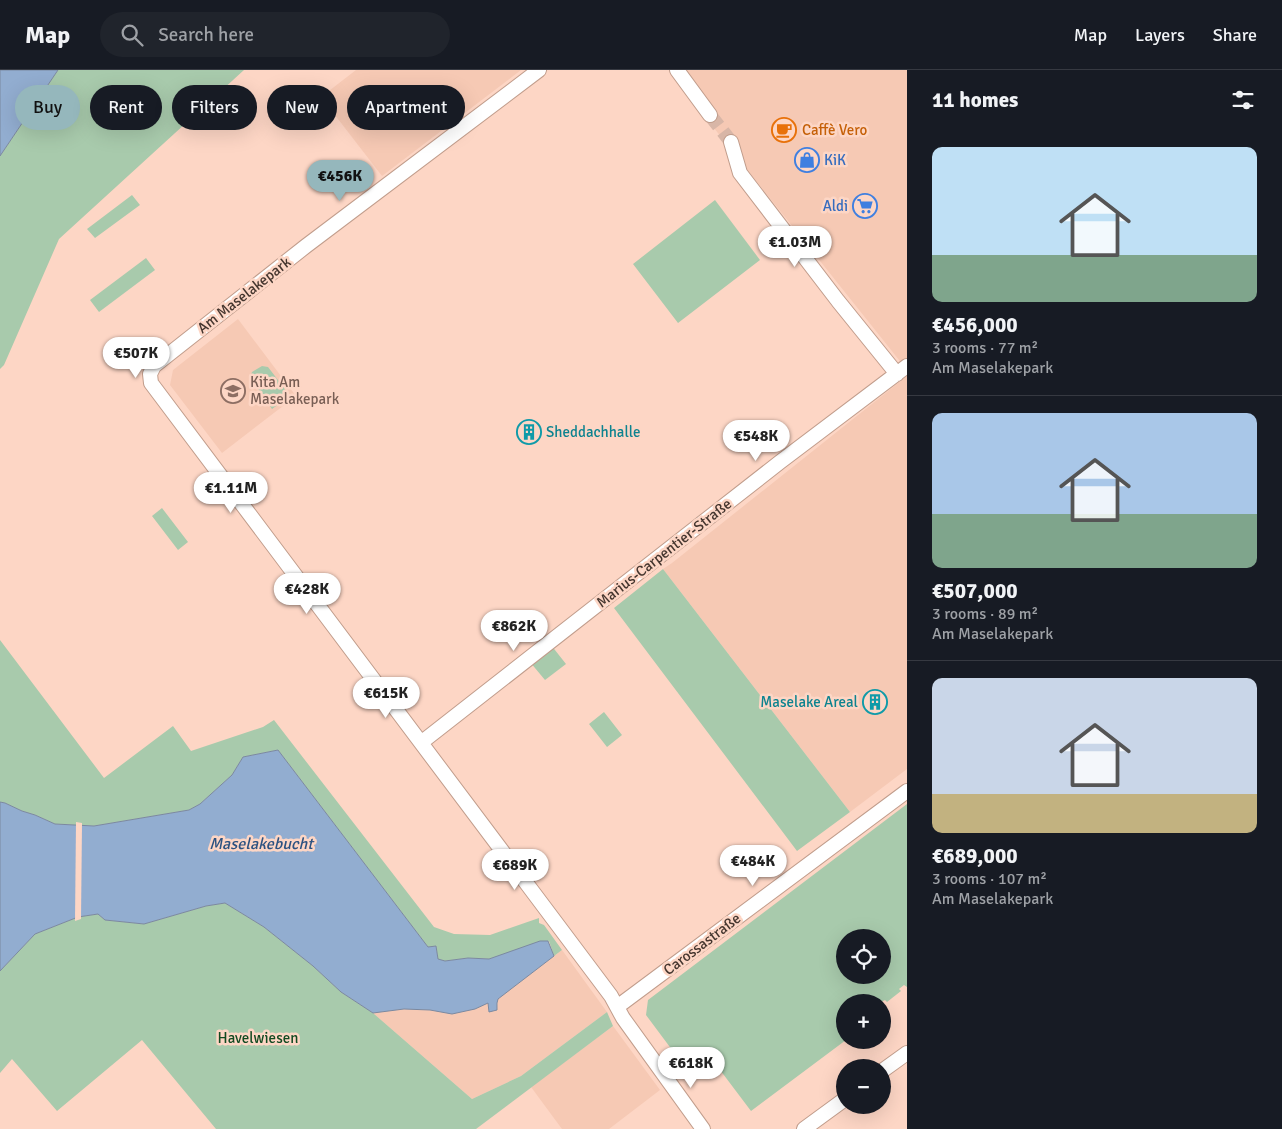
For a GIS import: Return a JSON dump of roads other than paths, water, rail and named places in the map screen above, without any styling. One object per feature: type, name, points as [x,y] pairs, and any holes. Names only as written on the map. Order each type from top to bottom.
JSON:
[{"type":"street","name":"Am Maselakepark","points":[[539,70],[306,246],[154,366],[150,374],[151,383],[611,996],[623,1018],[703,1129]]},
{"type":"street","points":[[677,70],[710,115]]},
{"type":"street","points":[[731,142],[740,173],[838,300],[902,370]]},
{"type":"street","name":"Marius-Carpentier-Straße","points":[[422,742],[764,474],[902,370]]},
{"type":"street","name":"Carossastraße","points":[[617,1007],[907,791]]},
{"type":"street","points":[[891,1065],[907,1053]]},
{"type":"street","points":[[804,1129],[836,1106]]},
{"type":"water","points":[[0,70],[58,70],[48,85],[15,85],[15,130],[18,130],[0,156]]},
{"type":"water","name":"Maselakebucht","points":[[278,750],[428,947],[436,946],[438,959],[445,961],[468,958],[489,959],[540,941],[548,941],[554,956],[498,999],[497,1010],[489,1012],[488,1003],[475,1009],[452,1014],[430,1010],[404,1009],[373,1013],[341,992],[313,966],[264,927],[225,903],[206,906],[144,924],[105,920],[98,914],[78,917],[35,934],[0,971],[0,802],[55,824],[94,826],[189,810],[200,804],[232,775],[243,757]]},
{"type":"tunnel","points":[[710,115],[731,142]]},
{"type":"place","name":"Caffè Vero","points":[[784,130]]},
{"type":"place","name":"KiK","points":[[807,160]]},
{"type":"place","name":"Aldi","points":[[865,206]]},
{"type":"place","name":"Kita Am Maselakepark","points":[[233,391]]},
{"type":"place","name":"Sheddachhalle","points":[[529,432]]},
{"type":"place","name":"Maselake Areal","points":[[875,702]]},
{"type":"park label","name":"Havelwiesen","points":[[258,1038]]}]
